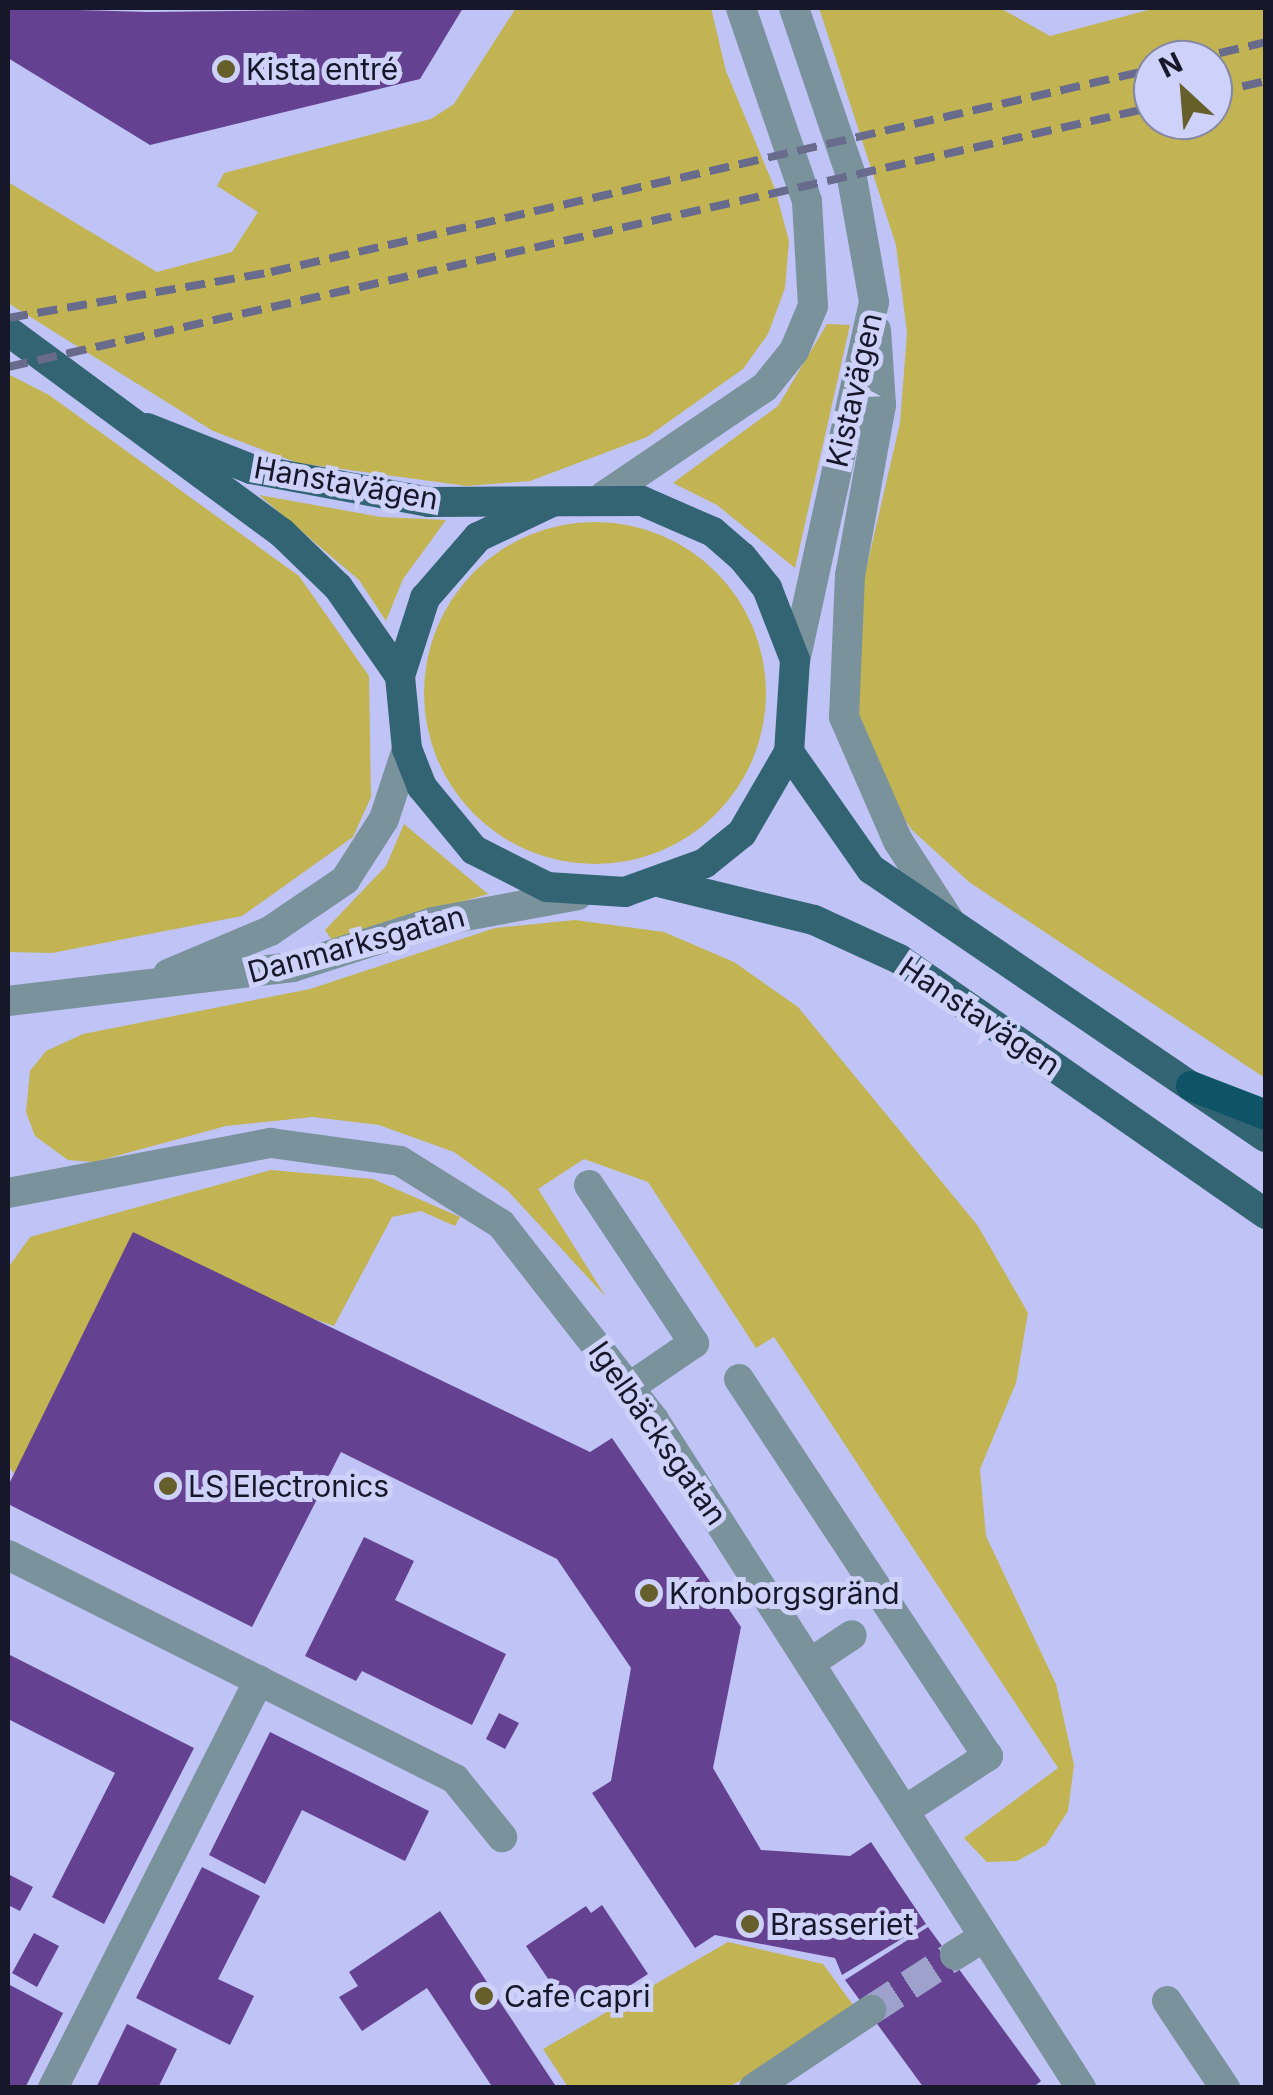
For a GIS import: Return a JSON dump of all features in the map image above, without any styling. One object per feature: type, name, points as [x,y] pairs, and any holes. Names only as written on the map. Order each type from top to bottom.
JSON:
[{"type":"highway","points":[[1191,1086],[1266,1115]]},
{"type":"main road","name":"Hanstavägen","points":[[8,331],[146,428],[338,586],[400,676]]},
{"type":"main road","name":"Hanstavägen","points":[[146,428],[250,469],[355,491],[429,502],[552,502],[604,496],[642,500],[713,532],[767,588],[795,660],[789,752],[742,834],[662,884]]},
{"type":"main road","name":"Hanstavägen","points":[[552,502],[490,530],[448,565],[425,598],[400,676],[407,749],[422,787],[474,850],[534,882],[588,894],[662,884],[814,920],[899,958],[1266,1214]]},
{"type":"main road","name":"Hanstavägen","points":[[789,752],[872,869],[1266,1137]]},
{"type":"street","name":"Kistavägen","points":[[604,496],[766,388],[814,306],[807,200],[741,8]]},
{"type":"street","name":"Kistavägen","points":[[794,8],[857,197],[874,302],[795,660]]},
{"type":"street","points":[[874,302],[881,406],[850,575],[844,717],[898,841],[952,924]]},
{"type":"street","name":"Danmarksgatan","points":[[124,992],[270,931],[324,898],[368,850],[407,749]]},
{"type":"street","name":"Danmarksgatan","points":[[8,1002],[124,992],[293,966],[433,922],[588,894]]},
{"type":"street","name":"Igelbäcksgatan","points":[[8,1193],[271,1143],[400,1162],[501,1224],[631,1386],[1081,2088]]},
{"type":"street","points":[[588,1185],[694,1344],[631,1386]]},
{"type":"street","points":[[739,1379],[988,1756],[904,1811]]},
{"type":"street","points":[[8,1555],[455,1779],[502,1838]]},
{"type":"street","points":[[810,1663],[852,1636]]},
{"type":"street","points":[[53,2088],[258,1680]]},
{"type":"street","points":[[955,1955],[984,1936]]},
{"type":"street","points":[[1167,2002],[1225,2088]]},
{"type":"street","points":[[754,2088],[871,2010]]},
{"type":"shaded area","points":[[516,8],[711,8],[726,71],[775,189],[789,241],[785,288],[768,334],[743,369],[647,437],[530,481],[467,486],[298,463],[213,431],[8,303],[8,182],[157,272],[232,252],[258,212],[217,186],[224,173],[431,119],[454,104]]},
{"type":"shaded area","points":[[819,8],[1000,8],[1050,36],[1156,8],[1265,8],[1265,1078],[969,882],[912,830],[880,783],[859,715],[860,596],[900,423],[907,333],[896,245]]},
{"type":"shaded area","points":[[827,324],[850,325],[795,568],[717,505],[673,483],[778,406]]},
{"type":"shaded area","points":[[8,374],[49,395],[299,576],[369,676],[371,797],[353,837],[242,916],[52,953],[8,952]]},
{"type":"shaded area","points":[[259,495],[381,517],[446,520],[403,579],[386,621],[359,580]]},
{"type":"shaded area","points":[[595,522],[628,525],[661,535],[716,572],[753,627],[763,660],[763,726],[753,759],[716,814],[661,851],[628,861],[595,864],[562,861],[529,851],[474,814],[437,759],[427,726],[424,693],[427,660],[437,627],[474,572],[529,535],[562,525]]},
{"type":"shaded area","points":[[404,824],[488,894],[332,940],[325,930],[386,866]]},
{"type":"shaded area","points":[[575,920],[664,932],[734,962],[798,1007],[978,1226],[1028,1313],[1016,1383],[980,1469],[986,1536],[1056,1684],[1074,1765],[1068,1811],[1046,1845],[1017,1861],[987,1862],[964,1838],[1058,1768],[774,1337],[756,1348],[648,1182],[584,1159],[538,1189],[606,1297],[507,1190],[454,1152],[379,1125],[313,1117],[226,1126],[94,1162],[68,1160],[35,1136],[26,1112],[30,1071],[46,1051],[83,1034],[310,989],[495,928]]},
{"type":"shaded area","points":[[271,1170],[373,1179],[460,1217],[455,1226],[421,1211],[392,1217],[334,1326],[300,1314],[42,1424],[14,1474],[8,1465],[8,1268],[30,1237]]},
{"type":"shaded area","points":[[728,1942],[823,1964],[859,2013],[729,2087],[568,2087],[543,2049]]},
{"type":"building","name":"Kista entré","points":[[8,8],[148,12],[463,8],[420,79],[150,145],[8,58]]},
{"type":"building","name":"Kronborgsgränd","points":[[133,1232],[590,1452],[612,1438],[741,1627],[713,1768],[761,1850],[850,1856],[871,1842],[926,1924],[842,1975],[835,1958],[715,1935],[695,1948],[592,1793],[611,1781],[631,1668],[557,1559],[341,1452],[252,1627],[8,1504],[8,1486]]},
{"type":"building","points":[[364,1537],[414,1561],[395,1600],[506,1654],[472,1725],[362,1671],[356,1681],[305,1656]]},
{"type":"building","points":[[8,1654],[194,1748],[104,1924],[52,1897],[115,1773],[8,1719]]},
{"type":"building","points":[[499,1713],[519,1723],[505,1749],[486,1739]]},
{"type":"building","points":[[270,1732],[429,1811],[405,1861],[302,1810],[265,1884],[209,1855]]},
{"type":"building","points":[[202,1867],[260,1896],[218,1979],[254,1996],[230,2045],[136,1998]]},
{"type":"building","points":[[8,1874],[33,1887],[20,1911],[8,1905]]},
{"type":"building","points":[[602,1905],[648,1974],[606,2001],[597,1987],[567,2007],[526,1946],[586,1906],[591,1913]]},
{"type":"building","points":[[440,1911],[557,2088],[493,2088],[427,1988],[362,2031],[339,1997],[358,1986],[349,1972]]},
{"type":"building","points":[[928,1927],[1041,2081],[1032,2088],[924,2088],[845,1980]]},
{"type":"building","points":[[34,1933],[59,1946],[37,1987],[12,1973]]},
{"type":"building","points":[[8,1984],[63,2013],[25,2088],[8,2088]]},
{"type":"building","points":[[127,2024],[177,2049],[158,2088],[96,2088]]},
{"type":"tunnel","points":[[871,2010],[955,1955]]},
{"type":"railway","points":[[1233,50],[1266,42]]},
{"type":"railway","points":[[8,318],[271,272],[1133,74]]},
{"type":"railway","points":[[1233,88],[1266,81]]},
{"type":"railway","points":[[8,367],[1133,112]]},
{"type":"place","name":"Kista entré","points":[[226,69]]},
{"type":"place","name":"LS Electronics","points":[[168,1486]]},
{"type":"place","name":"Kronborgsgränd","points":[[649,1593]]},
{"type":"place","name":"Brasseriet","points":[[750,1924]]},
{"type":"place","name":"Cafe capri","points":[[484,1996]]}]
